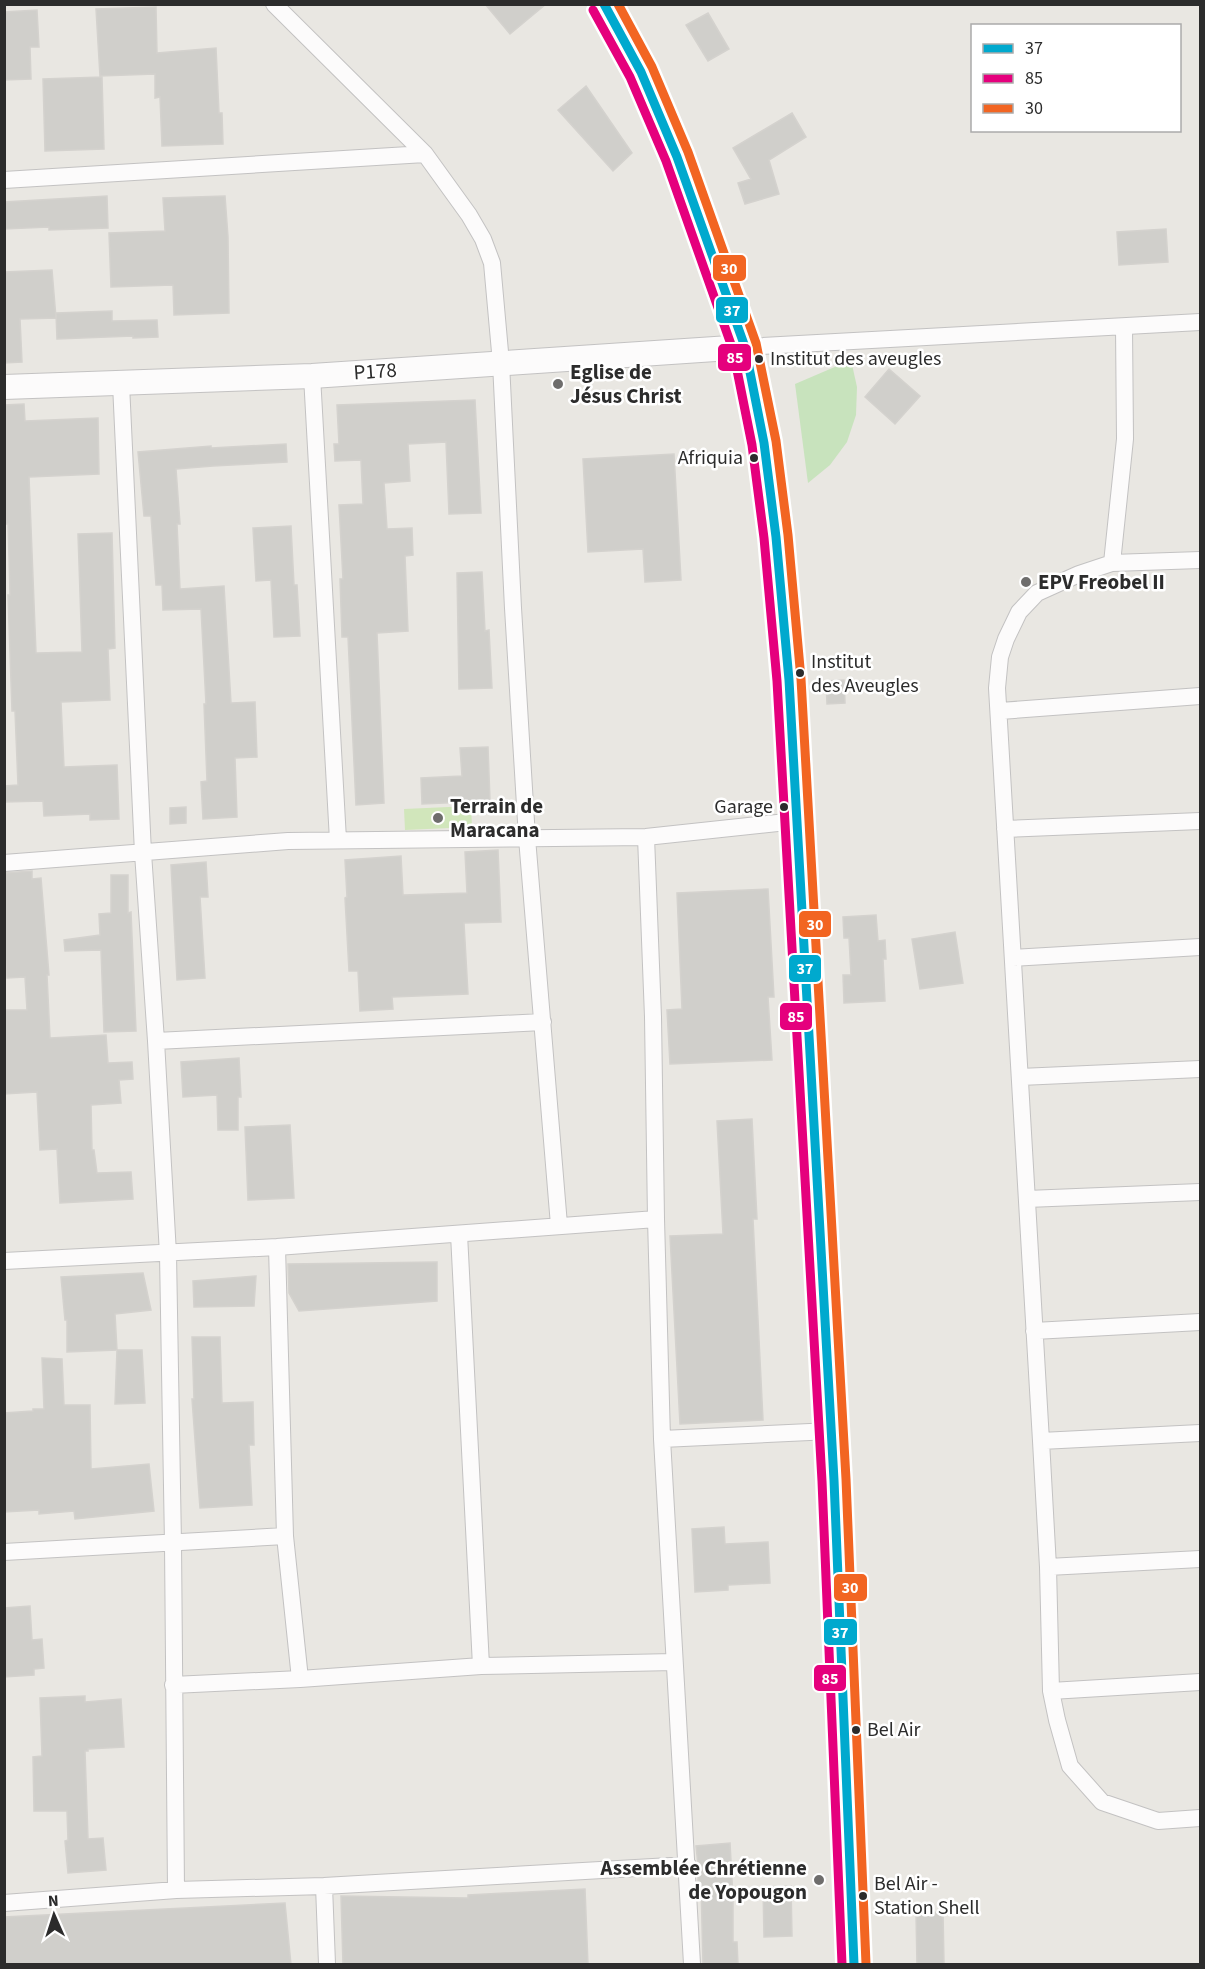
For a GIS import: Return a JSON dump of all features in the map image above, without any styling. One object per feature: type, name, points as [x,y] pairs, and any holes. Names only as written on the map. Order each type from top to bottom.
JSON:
[{"type":"main road","points":[[604,4],[641,72],[677,157],[745,347],[764,443],[776,537],[789,680],[842,1630],[854,1965]]},
{"type":"main road","name":"P178","points":[[4,387],[312,376],[745,347]]},
{"type":"street","points":[[274,4],[425,154],[469,215],[483,239],[492,263],[501,363],[527,838],[559,1225]]},
{"type":"street","points":[[4,180],[425,154]]},
{"type":"street","points":[[745,347],[1200,322]]},
{"type":"street","points":[[1112,563],[1125,439],[1124,327]]},
{"type":"street","points":[[312,376],[338,840]]},
{"type":"street","points":[[121,384],[143,853],[168,1254],[176,1890]]},
{"type":"street","points":[[1200,560],[1112,563],[1079,573],[1037,593],[1020,612],[1006,639],[1000,657],[997,688],[1048,1567],[1051,1691],[1070,1766],[1102,1802],[1158,1821],[1200,1818]]},
{"type":"street","points":[[1000,711],[1200,696]]},
{"type":"street","points":[[4,863],[288,841],[646,837],[796,821]]},
{"type":"street","points":[[1005,829],[1200,821]]},
{"type":"street","points":[[646,837],[653,1017],[662,1439],[692,1965]]},
{"type":"street","points":[[1013,958],[1200,947]]},
{"type":"street","points":[[156,1041],[543,1022]]},
{"type":"street","points":[[1020,1077],[1200,1069]]},
{"type":"street","points":[[1027,1199],[1200,1192]]},
{"type":"street","points":[[4,1261],[277,1247],[656,1219]]},
{"type":"street","points":[[459,1234],[481,1666]]},
{"type":"street","points":[[277,1247],[285,1536],[300,1679]]},
{"type":"street","points":[[1034,1331],[1200,1322]]},
{"type":"street","points":[[662,1439],[831,1431]]},
{"type":"street","points":[[1041,1441],[1200,1433]]},
{"type":"street","points":[[4,1552],[285,1536]]},
{"type":"street","points":[[1048,1567],[1200,1559]]},
{"type":"street","points":[[173,1685],[300,1679],[481,1666],[674,1662]]},
{"type":"street","points":[[1051,1691],[1200,1682]]},
{"type":"street","points":[[4,1903],[176,1890],[324,1886],[688,1865]]},
{"type":"street","points":[[324,1886],[327,1965]]},
{"type":"green space","points":[[851,360],[857,387],[856,415],[847,442],[830,465],[808,483],[795,384]]},
{"type":"green space","name":"Terrain de Maracana","points":[[471,806],[472,827],[405,830],[404,809]]},
{"type":"building","points":[[485,4],[546,4],[510,34]]},
{"type":"building","points":[[156,7],[157,53],[216,48],[223,144],[162,146],[160,97],[155,98],[155,74],[100,76],[96,9]]},
{"type":"building","points":[[37,10],[39,47],[30,47],[31,79],[4,80],[4,12]]},
{"type":"building","points":[[708,13],[729,49],[708,61],[686,25]]},
{"type":"building","points":[[102,77],[104,149],[45,151],[43,79]]},
{"type":"building","points":[[586,86],[632,153],[613,171],[558,110]]},
{"type":"building","points":[[792,113],[806,137],[769,160],[779,194],[745,204],[738,183],[751,179],[733,148]]},
{"type":"building","points":[[107,196],[108,228],[4,229],[4,202]]},
{"type":"building","points":[[225,196],[229,313],[174,315],[173,285],[111,287],[109,233],[165,231],[163,198]]},
{"type":"building","points":[[1166,229],[1168,262],[1119,265],[1117,232]]},
{"type":"building","points":[[52,270],[56,318],[20,319],[22,362],[4,363],[4,272]]},
{"type":"building","points":[[112,311],[112,321],[157,320],[158,337],[57,339],[56,313]]},
{"type":"building","points":[[889,369],[920,396],[895,424],[865,397]]},
{"type":"building","points":[[475,400],[481,513],[449,514],[446,442],[408,444],[410,481],[384,483],[387,529],[412,528],[413,555],[405,556],[408,631],[377,633],[384,803],[356,805],[348,637],[342,637],[340,579],[343,579],[339,505],[363,504],[361,460],[335,461],[334,444],[339,444],[337,405]]},
{"type":"building","points":[[24,404],[25,421],[98,418],[99,474],[29,477],[36,653],[82,652],[78,534],[112,533],[115,648],[108,649],[110,700],[61,702],[64,767],[117,765],[119,819],[90,820],[90,814],[44,816],[43,801],[4,802],[4,786],[18,785],[15,711],[12,711],[8,524],[6,524],[4,477],[4,405]]},
{"type":"building","points":[[286,444],[287,462],[176,469],[180,524],[177,524],[180,589],[224,586],[231,703],[255,702],[257,757],[235,758],[237,817],[203,819],[201,782],[207,781],[201,609],[163,610],[162,585],[156,585],[151,516],[144,516],[138,452],[211,446],[211,448]]},
{"type":"building","points":[[674,454],[681,580],[645,582],[643,549],[588,552],[583,459]]},
{"type":"building","points":[[291,526],[294,585],[297,585],[300,636],[274,637],[271,580],[256,581],[253,528]]},
{"type":"building","points":[[482,572],[485,631],[489,630],[492,688],[459,689],[457,573]]},
{"type":"building","points":[[844,680],[845,703],[827,704],[826,681]]},
{"type":"building","points":[[488,747],[490,801],[422,804],[421,778],[462,776],[460,748]]},
{"type":"building","points":[[186,807],[186,823],[170,824],[170,808]]},
{"type":"building","points":[[498,850],[501,922],[464,923],[468,994],[392,997],[393,1009],[360,1011],[358,971],[349,971],[345,860],[401,856],[403,895],[467,893],[465,852]]},
{"type":"building","points":[[206,862],[208,897],[200,897],[205,978],[177,980],[171,865]]},
{"type":"building","points":[[32,871],[32,879],[41,878],[49,975],[47,975],[50,1038],[106,1035],[108,1063],[132,1062],[133,1079],[119,1080],[121,1103],[91,1105],[92,1150],[94,1150],[97,1173],[131,1172],[133,1199],[60,1203],[57,1149],[40,1150],[37,1092],[4,1094],[4,1010],[27,1010],[25,977],[7,978],[4,940],[4,873]]},
{"type":"building","points":[[111,875],[128,875],[128,913],[131,912],[136,1031],[104,1032],[101,950],[65,951],[64,940],[100,935],[99,914],[111,913]]},
{"type":"building","points":[[768,889],[774,997],[768,997],[772,1060],[670,1064],[667,1010],[682,1009],[677,893]]},
{"type":"building","points":[[876,915],[878,941],[885,940],[886,959],[883,959],[885,1001],[844,1003],[843,975],[851,975],[849,938],[844,938],[843,917]]},
{"type":"building","points":[[955,932],[963,983],[920,989],[912,939]]},
{"type":"building","points":[[239,1058],[241,1097],[238,1097],[238,1130],[218,1130],[217,1095],[183,1097],[181,1062]]},
{"type":"building","points":[[752,1119],[757,1219],[753,1219],[763,1420],[680,1424],[670,1236],[723,1234],[717,1121]]},
{"type":"building","points":[[290,1125],[294,1198],[248,1200],[245,1127]]},
{"type":"building","points":[[437,1262],[437,1301],[299,1311],[289,1293],[288,1264]]},
{"type":"building","points":[[143,1273],[151,1310],[115,1314],[117,1350],[67,1352],[67,1320],[65,1320],[61,1277]]},
{"type":"building","points":[[256,1276],[254,1306],[194,1307],[193,1281]]},
{"type":"building","points":[[192,1337],[220,1337],[222,1403],[253,1402],[254,1445],[249,1445],[252,1505],[200,1508],[192,1399],[194,1399]]},
{"type":"building","points":[[117,1350],[142,1350],[145,1403],[115,1404]]},
{"type":"building","points":[[42,1358],[62,1359],[64,1405],[90,1405],[91,1469],[149,1464],[154,1511],[75,1519],[74,1511],[39,1514],[39,1510],[4,1512],[4,1413],[44,1409]]},
{"type":"building","points":[[724,1527],[725,1544],[768,1542],[770,1583],[728,1585],[728,1590],[695,1592],[692,1529]]},
{"type":"building","points":[[30,1606],[32,1640],[42,1639],[44,1668],[34,1669],[34,1675],[4,1677],[4,1608]]},
{"type":"building","points":[[85,1696],[85,1702],[121,1699],[124,1747],[85,1751],[88,1839],[103,1838],[106,1870],[68,1873],[65,1841],[68,1840],[67,1811],[34,1811],[33,1757],[42,1756],[40,1698]]},
{"type":"building","points":[[730,1843],[733,1942],[737,1942],[738,1965],[703,1965],[701,1884],[698,1884],[696,1846]]},
{"type":"building","points":[[791,1886],[792,1936],[764,1937],[763,1887]]},
{"type":"building","points":[[585,1889],[588,1965],[343,1965],[341,1896],[468,1898],[468,1895]]},
{"type":"building","points":[[285,1903],[291,1965],[4,1965],[4,1917]]},
{"type":"building","points":[[943,1912],[944,1965],[917,1965],[916,1913]]},
{"type":"transit line","name":"37","points":[[604,4],[641,72],[677,157],[745,347],[764,443],[776,537],[789,680],[834,1480],[854,1964]]},
{"type":"transit line","name":"30","points":[[618,4],[652,67],[688,152],[756,343],[776,441],[788,535],[801,679],[846,1479],[866,1964]]},
{"type":"transit line","name":"85","points":[[593,10],[630,77],[666,161],[733,350],[752,445],[764,538],[777,681],[822,1481],[842,1964]]},
{"type":"place","name":"Institut des aveugles","points":[[759,359]]},
{"type":"place","name":"Eglise de Jésus Christ","points":[[558,384]]},
{"type":"place","name":"Afriquia","points":[[754,458]]},
{"type":"place","name":"EPV Freobel II","points":[[1026,582]]},
{"type":"place","name":"Institut des Aveugles","points":[[800,673]]},
{"type":"place","name":"Garage","points":[[784,807]]},
{"type":"place","name":"Terrain de Maracana","points":[[438,818]]},
{"type":"place","name":"Bel Air","points":[[856,1730]]},
{"type":"place","name":"Assemblée Chrétienne de Yopougon","points":[[819,1880]]},
{"type":"place","name":"Bel Air - Station Shell","points":[[863,1896]]}]
